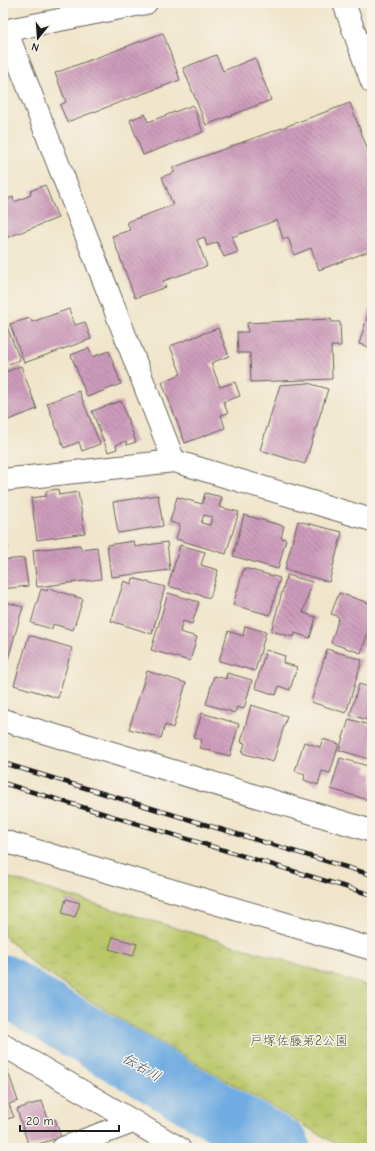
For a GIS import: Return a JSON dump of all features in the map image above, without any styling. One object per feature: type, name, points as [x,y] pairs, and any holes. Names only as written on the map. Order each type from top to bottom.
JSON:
[{"type":"street","points":[[146,3],[5,30],[174,461]]},
{"type":"street","points":[[344,3],[372,82]]},
{"type":"street","points":[[3,480],[174,461],[372,520]]},
{"type":"street","points":[[3,720],[372,831]]},
{"type":"street","points":[[3,841],[372,949]]},
{"type":"street","points":[[3,1045],[179,1148]]},
{"type":"street","points":[[64,1148],[133,1122]]},
{"type":"green space","name":"戸塚佐藤第2公園","points":[[3,876],[372,987],[372,1148],[343,1148],[128,1024],[36,966],[3,935]]},
{"type":"building","points":[[163,33],[180,80],[67,122],[60,105],[66,102],[55,73]]},
{"type":"building","points":[[216,55],[223,71],[255,58],[271,100],[206,125],[183,68]]},
{"type":"building","points":[[350,103],[372,161],[372,250],[319,270],[311,248],[294,255],[288,237],[283,239],[277,220],[232,237],[238,252],[224,257],[217,242],[207,246],[204,237],[197,240],[207,266],[163,281],[166,287],[135,298],[112,236],[130,230],[127,222],[173,205],[162,177],[175,172],[172,168]]},
{"type":"building","points":[[193,105],[203,132],[143,155],[130,120],[145,114],[148,122]]},
{"type":"building","points":[[45,185],[58,218],[3,239],[3,201],[13,197],[14,202],[31,195],[30,191]]},
{"type":"building","points":[[372,301],[372,348],[359,344]]},
{"type":"building","points":[[69,309],[75,325],[85,322],[91,339],[24,363],[10,324],[30,318],[32,322]]},
{"type":"building","points":[[331,319],[332,322],[340,322],[341,346],[331,346],[332,379],[251,382],[250,353],[238,353],[237,332],[248,332],[247,323]]},
{"type":"building","points":[[6,324],[20,360],[3,366],[3,325]]},
{"type":"building","points":[[218,328],[229,356],[211,363],[220,387],[235,382],[240,396],[223,402],[228,413],[221,415],[225,428],[185,443],[162,382],[181,374],[170,346]]},
{"type":"building","points":[[89,348],[92,357],[109,351],[121,384],[87,397],[71,355]]},
{"type":"building","points":[[21,366],[37,409],[3,422],[3,373]]},
{"type":"building","points":[[308,383],[328,389],[305,464],[260,450],[280,385]]},
{"type":"building","points":[[79,391],[100,444],[82,451],[79,442],[64,448],[47,403]]},
{"type":"building","points":[[121,401],[136,442],[127,445],[126,441],[116,445],[117,449],[108,452],[92,411]]},
{"type":"building","points":[[58,489],[59,495],[78,492],[85,533],[37,540],[31,498],[46,496],[46,491]]},
{"type":"building","points":[[205,493],[222,497],[219,507],[239,512],[226,554],[176,539],[180,525],[170,522],[177,497],[202,504]],"holes":[[[204,515],[212,517],[210,525],[201,523]]]},
{"type":"building","points":[[158,495],[163,526],[118,533],[113,502]]},
{"type":"building","points":[[244,515],[284,526],[281,538],[286,539],[278,569],[233,556]]},
{"type":"building","points":[[298,521],[342,532],[329,582],[285,569]]},
{"type":"building","points":[[3,522],[7,548],[3,549]]},
{"type":"building","points":[[134,541],[135,547],[167,542],[170,570],[111,577],[107,545]]},
{"type":"building","points":[[80,545],[81,549],[97,547],[101,579],[37,587],[33,550]]},
{"type":"building","points":[[180,545],[205,552],[201,565],[218,570],[210,598],[168,586]]},
{"type":"building","points":[[24,558],[28,586],[3,589],[3,560]]},
{"type":"building","points":[[244,568],[280,578],[270,615],[233,605]]},
{"type":"building","points":[[287,575],[312,582],[303,613],[316,617],[310,638],[295,633],[294,637],[271,631]]},
{"type":"building","points":[[133,578],[165,587],[152,634],[111,621],[124,581],[132,584]]},
{"type":"building","points":[[48,588],[83,599],[73,630],[53,624],[52,629],[31,623],[41,589],[47,591]]},
{"type":"building","points":[[168,593],[199,602],[192,624],[183,621],[180,632],[197,637],[190,661],[151,650]]},
{"type":"building","points":[[339,593],[372,604],[372,621],[361,653],[331,643],[339,617],[331,614]]},
{"type":"building","points":[[3,601],[23,607],[3,676]]},
{"type":"building","points":[[245,626],[266,632],[255,671],[219,661],[228,631],[243,636]]},
{"type":"building","points":[[29,635],[72,648],[58,698],[14,685]]},
{"type":"building","points":[[327,649],[362,660],[346,713],[311,702]]},
{"type":"building","points":[[266,650],[285,656],[283,663],[297,667],[290,690],[279,686],[276,695],[255,688]]},
{"type":"building","points":[[147,671],[186,683],[173,728],[165,725],[161,738],[129,729]]},
{"type":"building","points":[[227,673],[252,680],[244,709],[237,707],[235,713],[206,704],[214,676],[226,679]]},
{"type":"building","points":[[359,684],[372,688],[372,721],[350,715]]},
{"type":"building","points":[[251,705],[287,716],[273,762],[242,753],[245,743],[241,742]]},
{"type":"building","points":[[202,713],[239,724],[230,756],[200,748],[202,740],[194,738]]},
{"type":"building","points":[[349,719],[372,726],[372,760],[339,750]]},
{"type":"building","points":[[323,739],[339,744],[330,773],[322,771],[318,785],[304,780],[305,774],[295,771],[304,742],[320,747]]},
{"type":"building","points":[[340,758],[368,766],[366,772],[372,774],[372,801],[331,789]]},
{"type":"building","points":[[66,899],[80,903],[75,917],[62,913]]},
{"type":"building","points":[[113,937],[137,944],[133,956],[109,949]]},
{"type":"building","points":[[6,1066],[18,1101],[9,1104],[14,1117],[3,1120],[3,1067]]},
{"type":"building","points":[[42,1101],[49,1122],[55,1119],[61,1137],[29,1147],[17,1109]]},
{"type":"waterway","name":"伝右川","points":[[3,984],[37,1006],[281,1148]]},
{"type":"railway","points":[[3,763],[372,875]]},
{"type":"railway","points":[[3,783],[372,895]]}]
